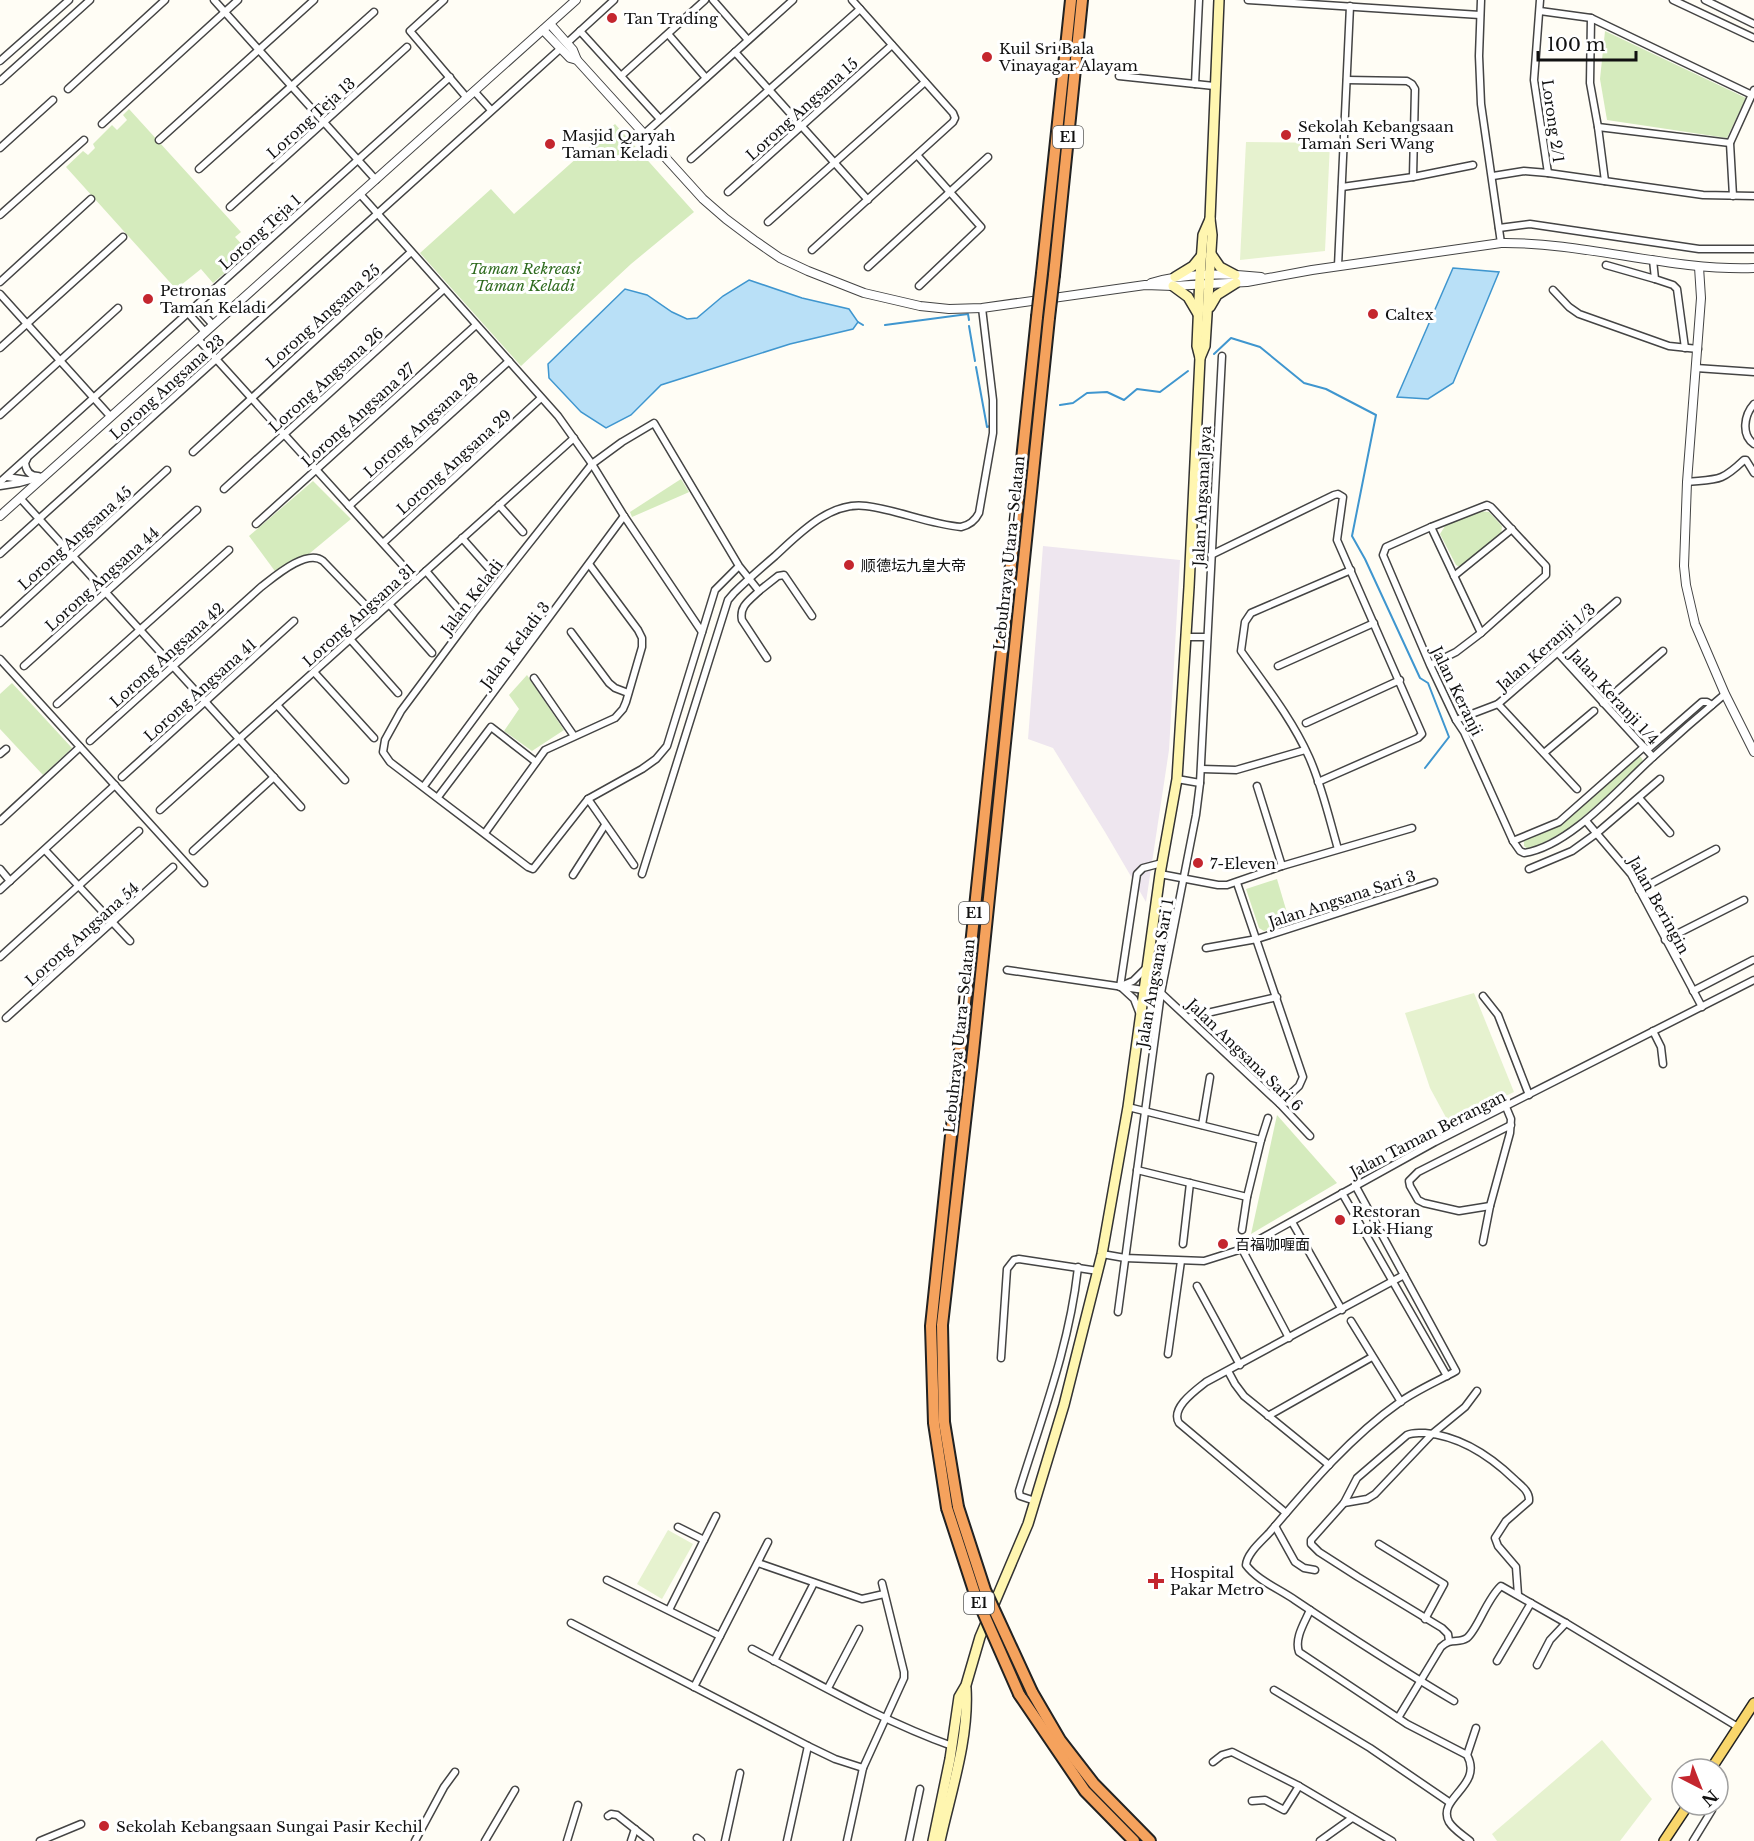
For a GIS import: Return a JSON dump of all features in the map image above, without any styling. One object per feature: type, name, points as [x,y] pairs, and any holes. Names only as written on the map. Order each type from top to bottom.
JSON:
[{"type":"highway","name":"Lebuhraya Utara–Selatan","points":[[1071,0],[931,1326],[934,1423],[975,1594],[1019,1694],[1085,1791],[1134,1841]]},
{"type":"highway","name":"Lebuhraya Utara–Selatan","points":[[1083,0],[973,1052],[942,1325],[944,1422],[953,1508],[985,1590],[1032,1692],[1060,1740],[1094,1784],[1150,1841]]},
{"type":"main road","points":[[933,1841],[952,1746],[959,1697],[966,1685],[980,1637],[1018,1548],[1035,1501],[1064,1405],[1102,1254],[1128,1107],[1160,874],[1177,779],[1200,358],[1197,346],[1207,254],[1212,236],[1210,219],[1218,0]]},
{"type":"main road","points":[[1202,314],[1217,295],[1236,279],[1207,254]]},
{"type":"main road","points":[[1202,314],[1174,282],[1207,254]]},
{"type":"main road","points":[[940,1841],[961,1748],[967,1703],[966,1685]]},
{"type":"main road","points":[[1719,1757],[1754,1703]]},
{"type":"main road","points":[[1664,1841],[1680,1817]]},
{"type":"street","points":[[0,61],[69,0]]},
{"type":"street","points":[[0,81],[90,0]]},
{"type":"street","points":[[68,89],[165,0]]},
{"type":"street","points":[[214,0],[376,180]]},
{"type":"street","points":[[102,124],[238,0]]},
{"type":"street","points":[[159,140],[314,0]]},
{"type":"street","points":[[444,0],[410,31],[467,98]]},
{"type":"street","points":[[0,516],[576,0]]},
{"type":"street","points":[[567,42],[614,0]]},
{"type":"street","points":[[621,76],[705,0]]},
{"type":"street","points":[[712,0],[748,40]]},
{"type":"street","points":[[644,134],[748,40],[785,3],[793,0]]},
{"type":"street","points":[[812,250],[953,122],[954,118],[953,113],[852,0]]},
{"type":"street","points":[[1195,84],[1199,0]]},
{"type":"street","points":[[1248,0],[1480,15]]},
{"type":"street","points":[[1481,0],[1479,80],[1501,243]]},
{"type":"street","name":"Lorong 2/1","points":[[1540,0],[1534,80],[1548,173]]},
{"type":"street","points":[[1673,0],[1754,38]]},
{"type":"street","points":[[1706,0],[1754,24]]},
{"type":"street","points":[[1338,266],[1350,6]]},
{"type":"street","points":[[691,159],[860,9]]},
{"type":"street","points":[[1540,11],[1591,18],[1753,93],[1730,143],[1733,196]]},
{"type":"street","points":[[199,170],[374,12]]},
{"type":"street","points":[[1591,18],[1590,83],[1605,181]]},
{"type":"street","points":[[550,24],[567,42],[576,54],[577,60]]},
{"type":"street","points":[[543,30],[570,58],[577,60],[703,199],[726,219],[780,258],[808,271],[864,293],[920,306],[949,309],[982,308],[1145,285],[1266,278],[1501,243],[1529,243],[1590,249],[1699,267],[1754,268]]},
{"type":"street","points":[[580,31],[660,119]]},
{"type":"street","points":[[668,34],[705,78]]},
{"type":"street","name":"Lorong Angsana 15","points":[[728,192],[892,45]]},
{"type":"street","name":"Lorong Teja 13","points":[[230,207],[407,47]]},
{"type":"street","name":"Lorong Angsana 23","points":[[0,554],[560,49]]},
{"type":"street","points":[[735,52],[868,200]]},
{"type":"street","points":[[1119,76],[1214,86]]},
{"type":"street","name":"Lorong Teja 1","points":[[0,484],[450,77]]},
{"type":"street","points":[[1347,80],[1407,81],[1415,88],[1413,177]]},
{"type":"street","points":[[768,222],[925,82]]},
{"type":"street","points":[[474,91],[491,110]]},
{"type":"street","points":[[0,148],[53,100]]},
{"type":"street","points":[[1598,127],[1730,143]]},
{"type":"street","points":[[0,215],[84,140]]},
{"type":"street","points":[[917,155],[981,227],[919,286]]},
{"type":"street","points":[[868,267],[988,157]]},
{"type":"street","points":[[1342,187],[1413,177],[1473,165]]},
{"type":"street","points":[[1493,176],[1524,171],[1703,195],[1754,196]]},
{"type":"street","points":[[360,194],[542,398],[574,438],[702,632]]},
{"type":"street","points":[[0,282],[91,199]]},
{"type":"street","points":[[1499,228],[1530,224],[1699,249],[1754,249]]},
{"type":"street","points":[[0,348],[123,237]]},
{"type":"street","name":"Lorong Angsana 25","points":[[193,452],[411,252]]},
{"type":"street","points":[[1653,260],[1655,279]]},
{"type":"street","points":[[1606,265],[1673,285],[1677,289],[1685,348]]},
{"type":"street","points":[[1699,267],[1701,298],[1687,482],[1684,566],[1695,624],[1725,694],[1754,752]]},
{"type":"street","name":"Lorong Angsana 26","points":[[224,489],[444,289]]},
{"type":"street","points":[[1553,290],[1579,314],[1665,345],[1698,349]]},
{"type":"street","points":[[0,294],[110,416]]},
{"type":"street","points":[[196,306],[213,325]]},
{"type":"street","points":[[0,416],[117,308]]},
{"type":"street","points":[[642,874],[728,600],[794,537],[841,508],[867,506],[961,527],[976,519],[981,504],[993,433],[993,400],[982,308]]},
{"type":"street","points":[[188,313],[205,332]]},
{"type":"street","name":"Lorong Angsana 27","points":[[256,524],[476,325]]},
{"type":"street","points":[[198,339],[416,580]]},
{"type":"street","name":"Jalan Angsana Jaya","points":[[1207,638],[1222,356]]},
{"type":"street","name":"Lorong Angsana 28","points":[[349,506],[509,362]]},
{"type":"street","points":[[1696,368],[1754,372]]},
{"type":"street","name":"Lorong Angsana 29","points":[[383,543],[542,398]]},
{"type":"street","points":[[1754,404],[1746,416],[1745,429],[1747,436],[1754,444]]},
{"type":"street","name":"Jalan Keladi","points":[[424,786],[390,762],[383,752],[385,740],[408,702],[474,613],[592,464],[622,442],[654,423],[739,566]]},
{"type":"street","name":"Lorong Angsana 31","points":[[160,810],[574,438]]},
{"type":"street","points":[[1196,443],[1217,444]]},
{"type":"street","points":[[1195,454],[1216,455]]},
{"type":"street","points":[[27,458],[25,463],[28,472],[32,476],[42,476]]},
{"type":"street","points":[[1687,482],[1719,479],[1732,472],[1744,460],[1754,473]]},
{"type":"street","name":"Lorong Angsana 45","points":[[0,623],[167,471]]},
{"type":"street","points":[[0,484],[28,481],[42,476]]},
{"type":"street","points":[[7,477],[28,481]]},
{"type":"street","points":[[1211,555],[1334,495],[1340,495],[1344,499],[1336,537],[1422,730],[1421,736],[1318,782]]},
{"type":"street","points":[[20,498],[301,807]]},
{"type":"street","points":[[499,505],[523,532]]},
{"type":"street","points":[[1430,665],[1456,652],[1481,633],[1546,575],[1546,566],[1488,505],[1431,527],[1481,633]]},
{"type":"street","name":"Lorong Angsana 44","points":[[24,666],[197,510]]},
{"type":"street","name":"Jalan Keladi 3","points":[[424,786],[624,516]]},
{"type":"street","name":"Jalan Keranji","points":[[1431,527],[1386,547],[1383,555],[1430,665],[1464,732],[1513,841],[1522,853],[1528,853],[1558,840],[1586,821]]},
{"type":"street","points":[[1454,576],[1512,529]]},
{"type":"street","points":[[462,538],[494,574]]},
{"type":"street","points":[[57,704],[229,550]]},
{"type":"street","name":"Lorong Angsana 42","points":[[90,741],[261,587],[288,567],[315,557],[323,561],[376,616]]},
{"type":"street","points":[[485,833],[536,762],[550,747],[615,718],[623,709],[642,647],[642,638],[639,630],[589,564]]},
{"type":"street","points":[[424,786],[533,869],[588,799],[642,769],[662,753],[677,718],[715,590],[739,566],[759,591]]},
{"type":"street","points":[[1338,849],[1318,782],[1305,750],[1276,700],[1241,651],[1245,622],[1251,613],[1351,570]]},
{"type":"street","points":[[426,571],[460,610]]},
{"type":"street","points":[[767,658],[742,620],[741,613],[743,607],[759,591],[778,576],[784,575],[812,616]]},
{"type":"street","name":"Jalan Keranji 1/3","points":[[1456,720],[1498,704],[1617,601]]},
{"type":"street","points":[[389,604],[432,653]]},
{"type":"street","name":"Lorong Angsana 41","points":[[122,777],[294,621]]},
{"type":"street","points":[[1278,666],[1374,623]]},
{"type":"street","points":[[571,632],[609,683],[628,693]]},
{"type":"street","points":[[1186,637],[1207,638]]},
{"type":"street","name":"Jalan Angsana Sari 1","points":[[1118,1312],[1161,993],[1196,816],[1202,769],[1207,638]]},
{"type":"street","points":[[350,639],[398,693]]},
{"type":"street","points":[[1604,703],[1663,651]]},
{"type":"street","name":"Jalan Keranji 1/4","points":[[1558,653],[1653,757]]},
{"type":"street","points":[[0,659],[204,883]]},
{"type":"street","points":[[314,672],[374,738]]},
{"type":"street","points":[[534,678],[574,736]]},
{"type":"street","points":[[1306,723],[1400,680]]},
{"type":"street","points":[[1586,821],[1653,757],[1725,694]]},
{"type":"street","points":[[1513,841],[1559,822],[1702,702],[1712,705]]},
{"type":"street","points":[[1498,704],[1577,789]]},
{"type":"street","points":[[277,705],[345,780]]},
{"type":"street","points":[[1544,753],[1594,711]]},
{"type":"street","points":[[438,797],[491,727],[536,762]]},
{"type":"street","points":[[0,821],[80,747]]},
{"type":"street","points":[[0,754],[6,749]]},
{"type":"street","points":[[1202,769],[1236,770],[1305,750]]},
{"type":"street","points":[[193,851],[274,777]]},
{"type":"street","points":[[1177,779],[1200,783]]},
{"type":"street","points":[[1529,869],[1572,850],[1597,833],[1660,779]]},
{"type":"street","points":[[0,890],[114,785]]},
{"type":"street","points":[[1257,786],[1282,866]]},
{"type":"street","points":[[1639,798],[1670,833]]},
{"type":"street","points":[[588,799],[634,865]]},
{"type":"street","name":"Jalan Beringin","points":[[1586,821],[1625,865],[1702,1007]]},
{"type":"street","points":[[573,875],[605,825]]},
{"type":"street","points":[[1160,874],[1218,885],[1237,883],[1282,866],[1412,828]]},
{"type":"street","points":[[0,957],[139,831]]},
{"type":"street","points":[[1640,890],[1716,849]]},
{"type":"street","points":[[45,850],[130,941]]},
{"type":"street","points":[[1120,987],[1138,871],[1162,863]]},
{"type":"street","name":"Lorong Angsana 54","points":[[6,1018],[173,867]]},
{"type":"street","points":[[0,869],[10,881]]},
{"type":"street","name":"Jalan Angsana Sari 3","points":[[1206,948],[1257,939],[1434,882]]},
{"type":"street","points":[[1237,883],[1303,1077],[1299,1086],[1280,1104]]},
{"type":"street","points":[[1665,940],[1744,900]]},
{"type":"street","points":[[1693,991],[1753,960]]},
{"type":"street","points":[[1120,987],[1136,978],[1147,966]]},
{"type":"street","points":[[1007,969],[1144,990]]},
{"type":"street","name":"Jalan Taman Berangan","points":[[1102,1254],[1125,1258],[1209,1260],[1242,1249],[1355,1185],[1754,980]]},
{"type":"street","points":[[1120,987],[1134,999],[1140,1016]]},
{"type":"street","name":"Jalan Angsana Sari 6","points":[[1161,993],[1190,1017],[1310,1136]]},
{"type":"street","points":[[1482,996],[1498,1015],[1529,1095]]},
{"type":"street","points":[[1190,1017],[1277,998]]},
{"type":"street","points":[[1653,1031],[1661,1047],[1663,1064]]},
{"type":"street","points":[[1202,1125],[1210,1077]]},
{"type":"street","points":[[1128,1107],[1261,1140]]},
{"type":"street","points":[[1483,1242],[1511,1125],[1506,1107]]},
{"type":"street","points":[[1242,1230],[1247,1197],[1268,1118]]},
{"type":"street","points":[[1490,1206],[1459,1211],[1424,1203],[1418,1200],[1409,1181],[1418,1172],[1511,1125]]},
{"type":"street","points":[[1137,1170],[1247,1197]]},
{"type":"street","points":[[1183,1244],[1190,1183]]},
{"type":"street","points":[[1355,1185],[1456,1371],[1401,1402],[1348,1446],[1286,1513],[1251,1555],[1246,1565],[1310,1610],[1454,1701]]},
{"type":"street","points":[[1341,1193],[1447,1376]]},
{"type":"street","points":[[1292,1222],[1342,1310]]},
{"type":"street","points":[[1242,1249],[1289,1338]]},
{"type":"street","points":[[1001,1359],[1007,1269],[1010,1264],[1018,1259],[1098,1271]]},
{"type":"street","points":[[1168,1354],[1181,1261]]},
{"type":"street","points":[[1035,1501],[1020,1496],[1019,1491],[1052,1389],[1074,1305],[1078,1267]]},
{"type":"street","points":[[1286,1513],[1179,1423],[1176,1419],[1177,1413],[1191,1393],[1206,1382],[1404,1275]]},
{"type":"street","points":[[1197,1286],[1240,1365]]},
{"type":"street","points":[[1351,1321],[1401,1402]]},
{"type":"street","points":[[1268,1416],[1372,1357]]},
{"type":"street","points":[[1228,1371],[1239,1391],[1329,1465]]},
{"type":"street","points":[[1344,1503],[1371,1497],[1432,1434],[1458,1415],[1477,1391]]},
{"type":"street","points":[[1449,1641],[1445,1631],[1313,1547],[1311,1540],[1344,1503],[1357,1478],[1407,1436],[1414,1432],[1459,1441],[1484,1454],[1503,1468],[1529,1495],[1529,1501],[1506,1521],[1495,1538],[1498,1546],[1516,1567],[1518,1595]]},
{"type":"street","points":[[669,1611],[716,1516]]},
{"type":"street","points":[[1275,1526],[1295,1562],[1304,1568],[1315,1570]]},
{"type":"street","points":[[678,1527],[704,1540]]},
{"type":"street","points":[[694,1687],[768,1542]]},
{"type":"street","points":[[1379,1544],[1444,1584],[1425,1619]]},
{"type":"street","points":[[758,1563],[862,1599],[884,1594]]},
{"type":"street","points":[[606,1580],[720,1636]]},
{"type":"street","points":[[774,1661],[814,1583]]},
{"type":"street","points":[[847,1841],[863,1768],[903,1685],[904,1672],[882,1583]]},
{"type":"street","points":[[1398,1718],[1441,1647],[1449,1641],[1463,1640],[1469,1635],[1490,1598],[1501,1586],[1738,1727]]},
{"type":"street","points":[[1497,1661],[1531,1603]]},
{"type":"street","points":[[1310,1610],[1299,1636],[1297,1648],[1299,1652],[1398,1718],[1467,1755]]},
{"type":"street","points":[[571,1623],[808,1746],[835,1759],[863,1768]]},
{"type":"street","points":[[1538,1665],[1550,1640],[1566,1623]]},
{"type":"street","points":[[828,1688],[859,1629]]},
{"type":"street","points":[[752,1649],[886,1719],[924,1737],[952,1746]]},
{"type":"street","points":[[1274,1690],[1370,1748],[1449,1802]]},
{"type":"street","points":[[1470,1841],[1448,1820],[1449,1802],[1462,1790],[1470,1776],[1471,1767],[1467,1755],[1476,1728]]},
{"type":"street","points":[[787,1841],[808,1746]]},
{"type":"street","points":[[1213,1762],[1222,1755],[1232,1752],[1299,1786],[1392,1841]]},
{"type":"street","points":[[416,1841],[444,1787],[455,1772]]},
{"type":"street","points":[[725,1841],[740,1773]]},
{"type":"street","points":[[1252,1801],[1265,1800],[1284,1810],[1299,1786]]},
{"type":"street","points":[[909,1841],[920,1789]]},
{"type":"street","points":[[485,1841],[515,1790]]},
{"type":"street","points":[[567,1841],[578,1805]]},
{"type":"street","points":[[608,1816],[617,1815],[650,1841]]},
{"type":"street","points":[[1693,1841],[1708,1817]]},
{"type":"street","points":[[1320,1841],[1352,1818]]},
{"type":"street","points":[[40,1841],[81,1824]]},
{"type":"street","points":[[631,1841],[635,1829]]},
{"type":"shaded area","points":[[1043,546],[1180,560],[1169,750],[1146,902],[1053,748],[1028,739]]},
{"type":"green space","points":[[1605,31],[1746,98],[1727,138],[1607,120],[1600,79]]},
{"type":"green space","points":[[129,109],[241,232],[235,237],[249,252],[213,283],[201,269],[176,289],[66,167],[83,151],[88,155],[95,148],[93,144],[112,125],[117,130],[127,120],[123,115]]},
{"type":"green space","name":"Taman Rekreasi Taman Keladi","points":[[615,124],[694,212],[631,264],[521,366],[420,253],[491,189],[514,214]]},
{"type":"green space","points":[[1246,142],[1330,143],[1325,251],[1240,260]]},
{"type":"green space","points":[[681,479],[689,492],[632,517],[630,512]]},
{"type":"green space","points":[[313,481],[351,519],[280,578],[249,536]]},
{"type":"green space","points":[[1478,511],[1489,512],[1502,526],[1501,535],[1462,568],[1456,565],[1440,534],[1445,526]]},
{"type":"green space","points":[[527,675],[564,730],[532,751],[504,731],[519,709],[509,695]]},
{"type":"green space","points":[[12,683],[72,748],[43,775],[0,729],[0,694]]},
{"type":"green space","points":[[1639,757],[1643,761],[1612,792],[1566,831],[1529,850],[1524,846],[1524,840],[1561,824]]},
{"type":"green space","points":[[1277,879],[1290,923],[1264,931],[1259,928],[1246,889]]},
{"type":"green space","points":[[1474,993],[1514,1092],[1449,1123],[1430,1088],[1405,1013]]},
{"type":"green space","points":[[1277,1115],[1337,1183],[1251,1234]]},
{"type":"green space","points":[[668,1530],[693,1544],[662,1599],[637,1584]]},
{"type":"green space","points":[[1602,1740],[1652,1799],[1620,1841],[1497,1841],[1492,1834]]},
{"type":"water","points":[[1453,268],[1499,272],[1453,383],[1428,399],[1397,397]]},
{"type":"water","points":[[749,280],[802,298],[849,309],[858,322],[853,329],[790,344],[661,385],[631,415],[606,428],[581,412],[549,378],[548,364],[625,289],[647,295],[687,319],[697,318],[723,296]]},
{"type":"waterway","points":[[885,325],[968,314],[969,320]]},
{"type":"waterway","points":[[858,322],[863,325]]},
{"type":"waterway","points":[[969,326],[975,361]]},
{"type":"waterway","points":[[1214,354],[1231,338],[1260,347],[1304,383],[1326,389],[1376,415],[1352,536],[1420,678],[1428,683],[1449,737],[1425,768]]},
{"type":"waterway","points":[[976,367],[987,427],[990,426]]},
{"type":"waterway","points":[[1060,405],[1073,403],[1087,393],[1107,392],[1124,400],[1137,389],[1160,392],[1188,371]]},
{"type":"place","name":"Tan Trading","points":[[612,18]]},
{"type":"place","name":"Kuil Sri Bala Vinayagar Alayam","points":[[987,57]]},
{"type":"place","name":"Sekolah Kebangsaan Taman Seri Wang","points":[[1286,135]]},
{"type":"place","name":"Masjid Qaryah Taman Keladi","points":[[550,144]]},
{"type":"place","name":"Petronas Taman Keladi","points":[[148,299]]},
{"type":"place","name":"Caltex","points":[[1373,314]]},
{"type":"place","name":"顺德坛九皇大帝","points":[[849,565]]},
{"type":"place","name":"7-Eleven","points":[[1198,863]]},
{"type":"place","name":"Restoran Lok Hiang","points":[[1340,1220]]},
{"type":"place","name":"百福咖喱面","points":[[1223,1244]]},
{"type":"place","name":"Hospital Pakar Metro","points":[[1156,1581]]},
{"type":"place","name":"Sekolah Kebangsaan Sungai Pasir Kechil","points":[[104,1826]]}]
